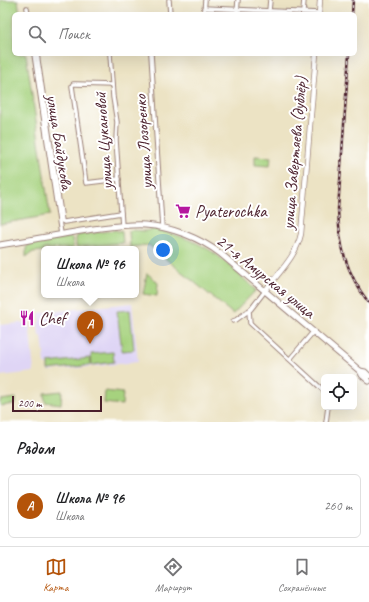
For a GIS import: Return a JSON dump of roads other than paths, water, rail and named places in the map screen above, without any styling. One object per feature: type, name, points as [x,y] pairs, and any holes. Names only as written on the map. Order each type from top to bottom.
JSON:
[{"type":"main road","name":"21-я Амурская улица","points":[[0,246],[61,234],[122,226],[145,225],[162,227],[179,232],[213,248],[360,371],[369,381]]},
{"type":"main road","name":"21-я Амурская улица","points":[[360,371],[365,372],[369,376]]},
{"type":"street","points":[[169,0],[170,12]]},
{"type":"street","points":[[204,12],[205,0]]},
{"type":"street","points":[[237,12],[238,0]]},
{"type":"street","points":[[269,11],[270,0]]},
{"type":"street","points":[[204,8],[237,12],[303,12],[304,0]]},
{"type":"street","points":[[319,12],[320,0]]},
{"type":"street","points":[[27,8],[28,12]]},
{"type":"street","name":"улица Байдукова","points":[[35,56],[63,222],[120,213]]},
{"type":"street","name":"улица Байдукова","points":[[35,56],[61,234]]},
{"type":"street","name":"улица Цукановой","points":[[110,56],[117,122],[116,140],[122,226]]},
{"type":"street","name":"улица Лозоренко","points":[[151,56],[162,227]]},
{"type":"street","name":"улица Завертяева (дублёр)","points":[[265,291],[292,257],[299,243],[301,234],[316,56]]},
{"type":"street","points":[[112,85],[73,84],[72,86],[86,183],[119,179]]},
{"type":"street","points":[[233,320],[249,311],[265,291]]},
{"type":"street","points":[[249,311],[250,323],[321,388]]},
{"type":"street","points":[[290,360],[313,332]]},
{"type":"street","points":[[326,422],[328,410]]},
{"type":"railway","points":[[352,12],[353,0]]},
{"type":"railway","points":[[349,56],[338,209],[340,235],[349,270],[369,303]]},
{"type":"place","name":"Pyaterochka","points":[[183,211]]},
{"type":"place","name":"Chef","points":[[27,318]]},
{"type":"place","name":"Школа № 96","points":[[90,344]]}]
